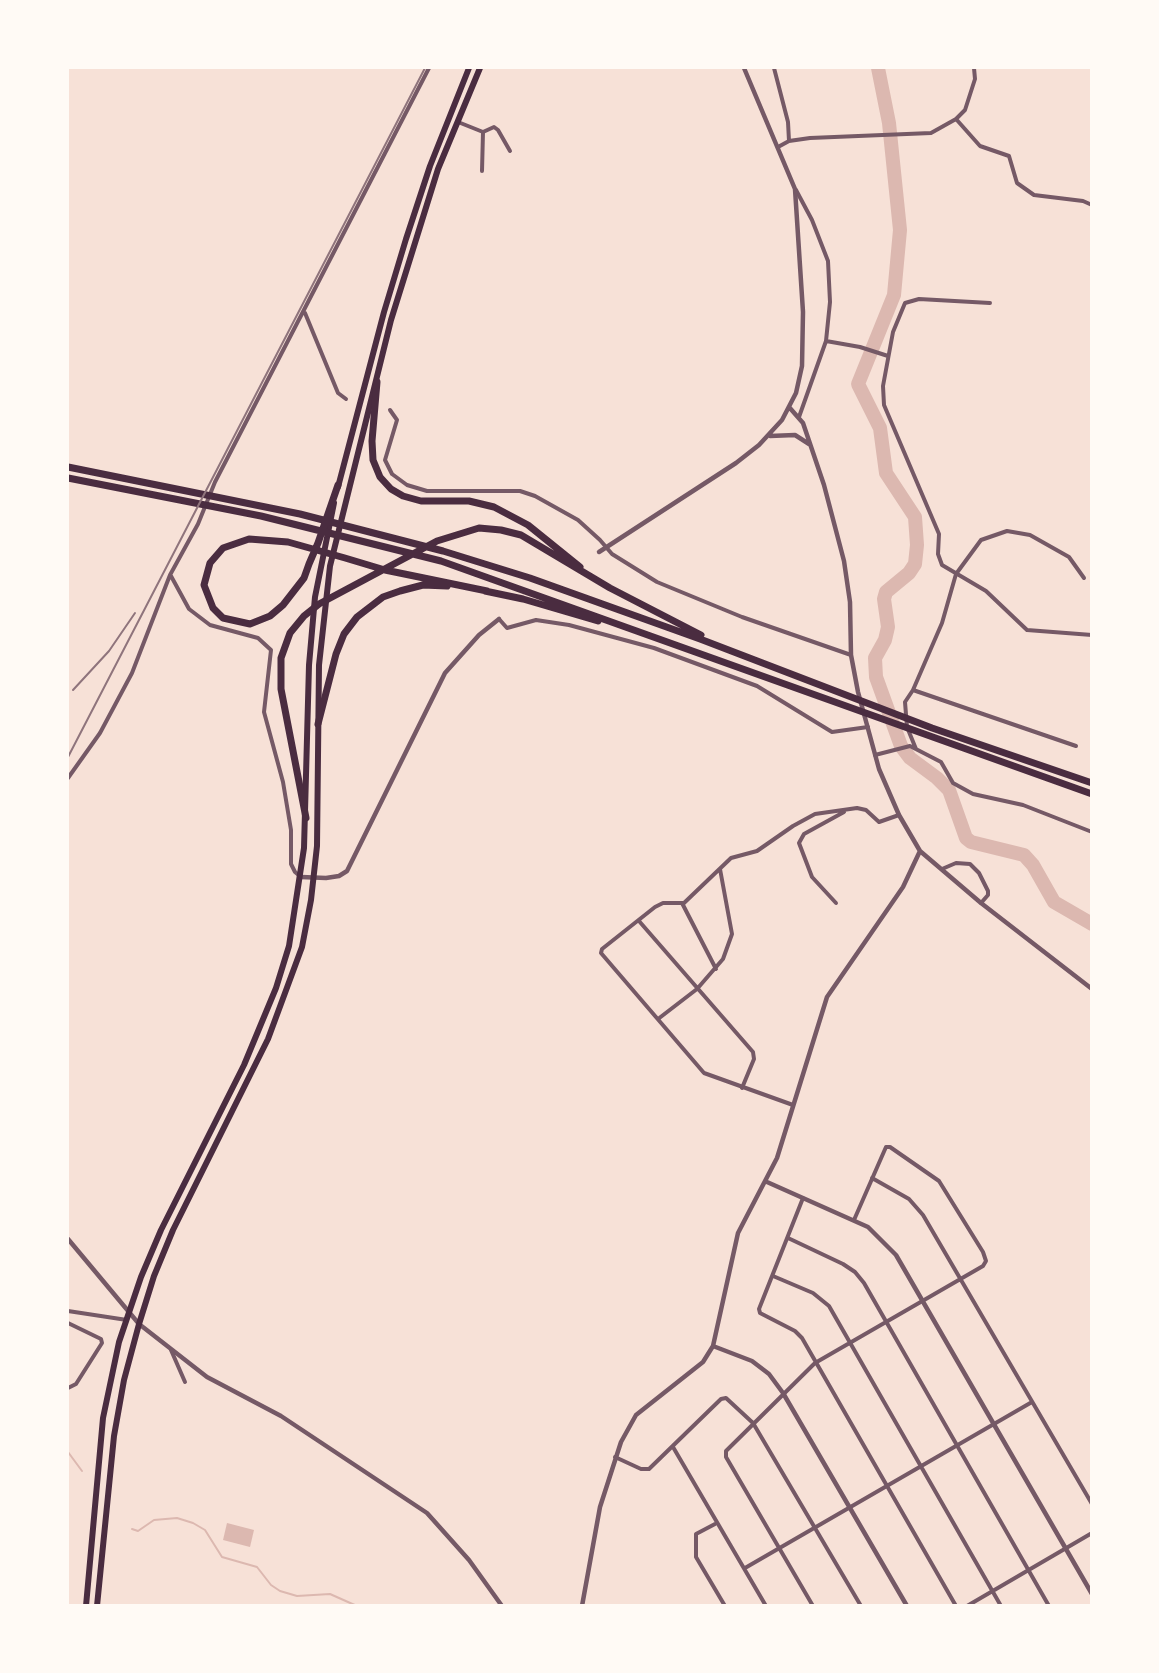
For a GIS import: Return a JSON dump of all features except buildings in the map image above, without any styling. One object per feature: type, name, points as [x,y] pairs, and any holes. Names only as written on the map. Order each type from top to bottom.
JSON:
[{"type":"highway","points":[[86,1605],[103,1418],[119,1342],[161,1230],[267,1012],[289,946],[301,877],[306,818],[309,665],[314,609],[338,485],[406,239],[430,166],[469,68]]},
{"type":"highway","points":[[97,1605],[114,1436],[124,1380],[139,1324],[154,1276],[178,1220],[260,1055],[288,989],[302,947],[314,879],[321,635],[330,566],[391,320],[438,169],[480,68]]},
{"type":"highway","points":[[377,382],[372,441],[373,460],[380,477],[391,489],[403,496],[421,501],[469,501],[494,507],[513,515],[610,588]]},
{"type":"highway","points":[[68,467],[234,500],[368,530],[530,578],[932,728],[1092,783]]},
{"type":"highway","points":[[68,478],[298,524],[441,561],[829,700],[931,739],[1092,794]]},
{"type":"highway","points":[[338,485],[304,578],[283,605],[270,616],[250,624],[223,618],[206,597],[205,576],[210,563],[223,548],[249,539],[288,542],[345,558],[487,591],[650,635]]},
{"type":"highway","points":[[306,818],[280,689],[281,658],[290,633],[304,616],[347,588],[454,533],[490,528],[521,535],[610,588],[702,635],[813,682]]},
{"type":"highway","points":[[318,724],[336,654],[344,634],[367,609],[382,597],[423,585],[487,591]]},
{"type":"street","points":[[68,778],[100,733],[132,673],[170,575],[198,524],[215,482],[429,68]]},
{"type":"street","points":[[744,68],[828,261],[830,302],[826,341],[799,417]]},
{"type":"street","points":[[774,68],[788,122],[789,141]]},
{"type":"street","points":[[778,147],[789,141],[931,133],[956,119],[965,110],[975,79],[974,68]]},
{"type":"street","points":[[956,119],[980,146],[1009,156],[1017,183],[1034,195],[1092,204]]},
{"type":"street","points":[[458,122],[483,132],[494,127],[510,152]]},
{"type":"street","points":[[482,171],[483,132]]},
{"type":"street","points":[[599,552],[736,463],[768,436],[789,407],[802,366],[803,312],[795,189]]},
{"type":"street","points":[[990,303],[910,300],[900,308],[886,355],[884,405],[939,534],[938,554],[942,565],[986,591],[1027,630],[1092,635]]},
{"type":"street","points":[[304,312],[338,393],[346,399]]},
{"type":"street","points":[[826,341],[860,347],[886,355]]},
{"type":"street","points":[[789,407],[799,417],[811,445],[844,561],[850,602],[851,655],[875,755],[899,815],[920,851],[981,903],[1092,989]]},
{"type":"street","points":[[390,410],[397,420],[386,460],[392,474],[407,485],[427,491],[520,491],[535,496],[578,520],[600,540],[605,549],[657,582],[742,617],[851,655]]},
{"type":"street","points":[[768,436],[795,435],[811,445]]},
{"type":"street","points":[[916,749],[903,708],[942,623],[956,574],[981,540],[995,533],[1017,531],[1041,539],[1069,557],[1084,578]]},
{"type":"street","points":[[170,575],[189,609],[202,620],[224,630],[258,638],[271,650],[264,712],[283,782],[291,830],[291,864],[301,877],[314,879],[339,876],[347,871],[445,673],[465,650],[499,619],[507,628],[536,620],[570,625],[654,648],[757,686],[832,732],[868,727]]},
{"type":"street","points":[[913,690],[1076,746]]},
{"type":"street","points":[[875,755],[910,746],[941,762],[952,783],[973,794],[1023,805],[1092,832]]},
{"type":"street","points":[[836,903],[812,877],[799,843],[804,834],[844,812],[857,808],[866,810],[879,822],[899,815]]},
{"type":"street","points":[[793,1105],[704,1073],[601,954],[624,929],[639,921],[655,907],[663,903],[682,903],[731,858],[757,852],[793,826],[815,814],[844,812]]},
{"type":"street","points":[[582,1605],[600,1507],[614,1457],[636,1415],[703,1362],[713,1346],[738,1233],[767,1182],[827,997],[871,930],[903,887],[920,851]]},
{"type":"street","points":[[942,869],[956,863],[970,864],[979,873],[988,891],[988,895],[981,903]]},
{"type":"street","points":[[658,1019],[698,989],[723,959],[732,934],[720,869]]},
{"type":"street","points":[[682,903],[716,970]]},
{"type":"street","points":[[639,921],[753,1052],[754,1059],[742,1088]]},
{"type":"street","points":[[813,1605],[726,1456],[726,1450],[815,1363],[983,1266],[986,1261],[983,1252],[939,1181],[886,1147],[854,1220]]},
{"type":"street","points":[[872,1178],[909,1199],[923,1215],[1092,1504]]},
{"type":"street","points":[[767,1182],[868,1227],[886,1242],[995,1423],[1092,1594]]},
{"type":"street","points":[[803,1198],[759,1309],[760,1313],[795,1330],[802,1338],[956,1605]]},
{"type":"street","points":[[788,1238],[855,1272],[1049,1605]]},
{"type":"street","points":[[68,1239],[128,1316],[207,1377],[281,1416],[407,1498],[427,1514],[469,1560],[502,1605]]},
{"type":"street","points":[[773,1276],[813,1293],[829,1306],[1001,1605]]},
{"type":"street","points":[[68,1311],[128,1316]]},
{"type":"street","points":[[68,1323],[101,1339],[102,1343],[76,1384],[68,1389]]},
{"type":"street","points":[[713,1346],[752,1361],[769,1374],[783,1393],[907,1605]]},
{"type":"street","points":[[171,1349],[185,1382]]},
{"type":"street","points":[[614,1457],[641,1469],[649,1469],[721,1399],[726,1398],[753,1423],[861,1605]]},
{"type":"street","points":[[745,1568],[1032,1402]]},
{"type":"street","points":[[673,1447],[716,1524],[766,1605]]},
{"type":"street","points":[[716,1524],[696,1534],[696,1557],[725,1605]]},
{"type":"street","points":[[967,1605],[1092,1533]]},
{"type":"shaded area","points":[[227,1523],[254,1530],[250,1547],[223,1540]]},
{"type":"waterway","points":[[878,68],[889,123],[900,230],[894,295],[858,384],[880,428],[886,473],[915,517],[917,545],[915,564],[909,573],[886,592],[884,599],[888,627],[885,640],[875,658],[876,677],[901,746],[910,758],[949,790],[966,838],[971,842],[1024,855],[1033,865],[1054,902],[1092,924]]},
{"type":"waterway","points":[[68,1452],[82,1471]]},
{"type":"waterway","points":[[132,1529],[138,1531],[154,1520],[177,1518],[193,1523],[205,1530],[222,1557],[257,1567],[271,1585],[280,1591],[297,1596],[330,1594],[357,1606]]},
{"type":"railway","points":[[68,757],[425,68]]},
{"type":"railway","points":[[73,690],[109,651],[135,613]]}]
